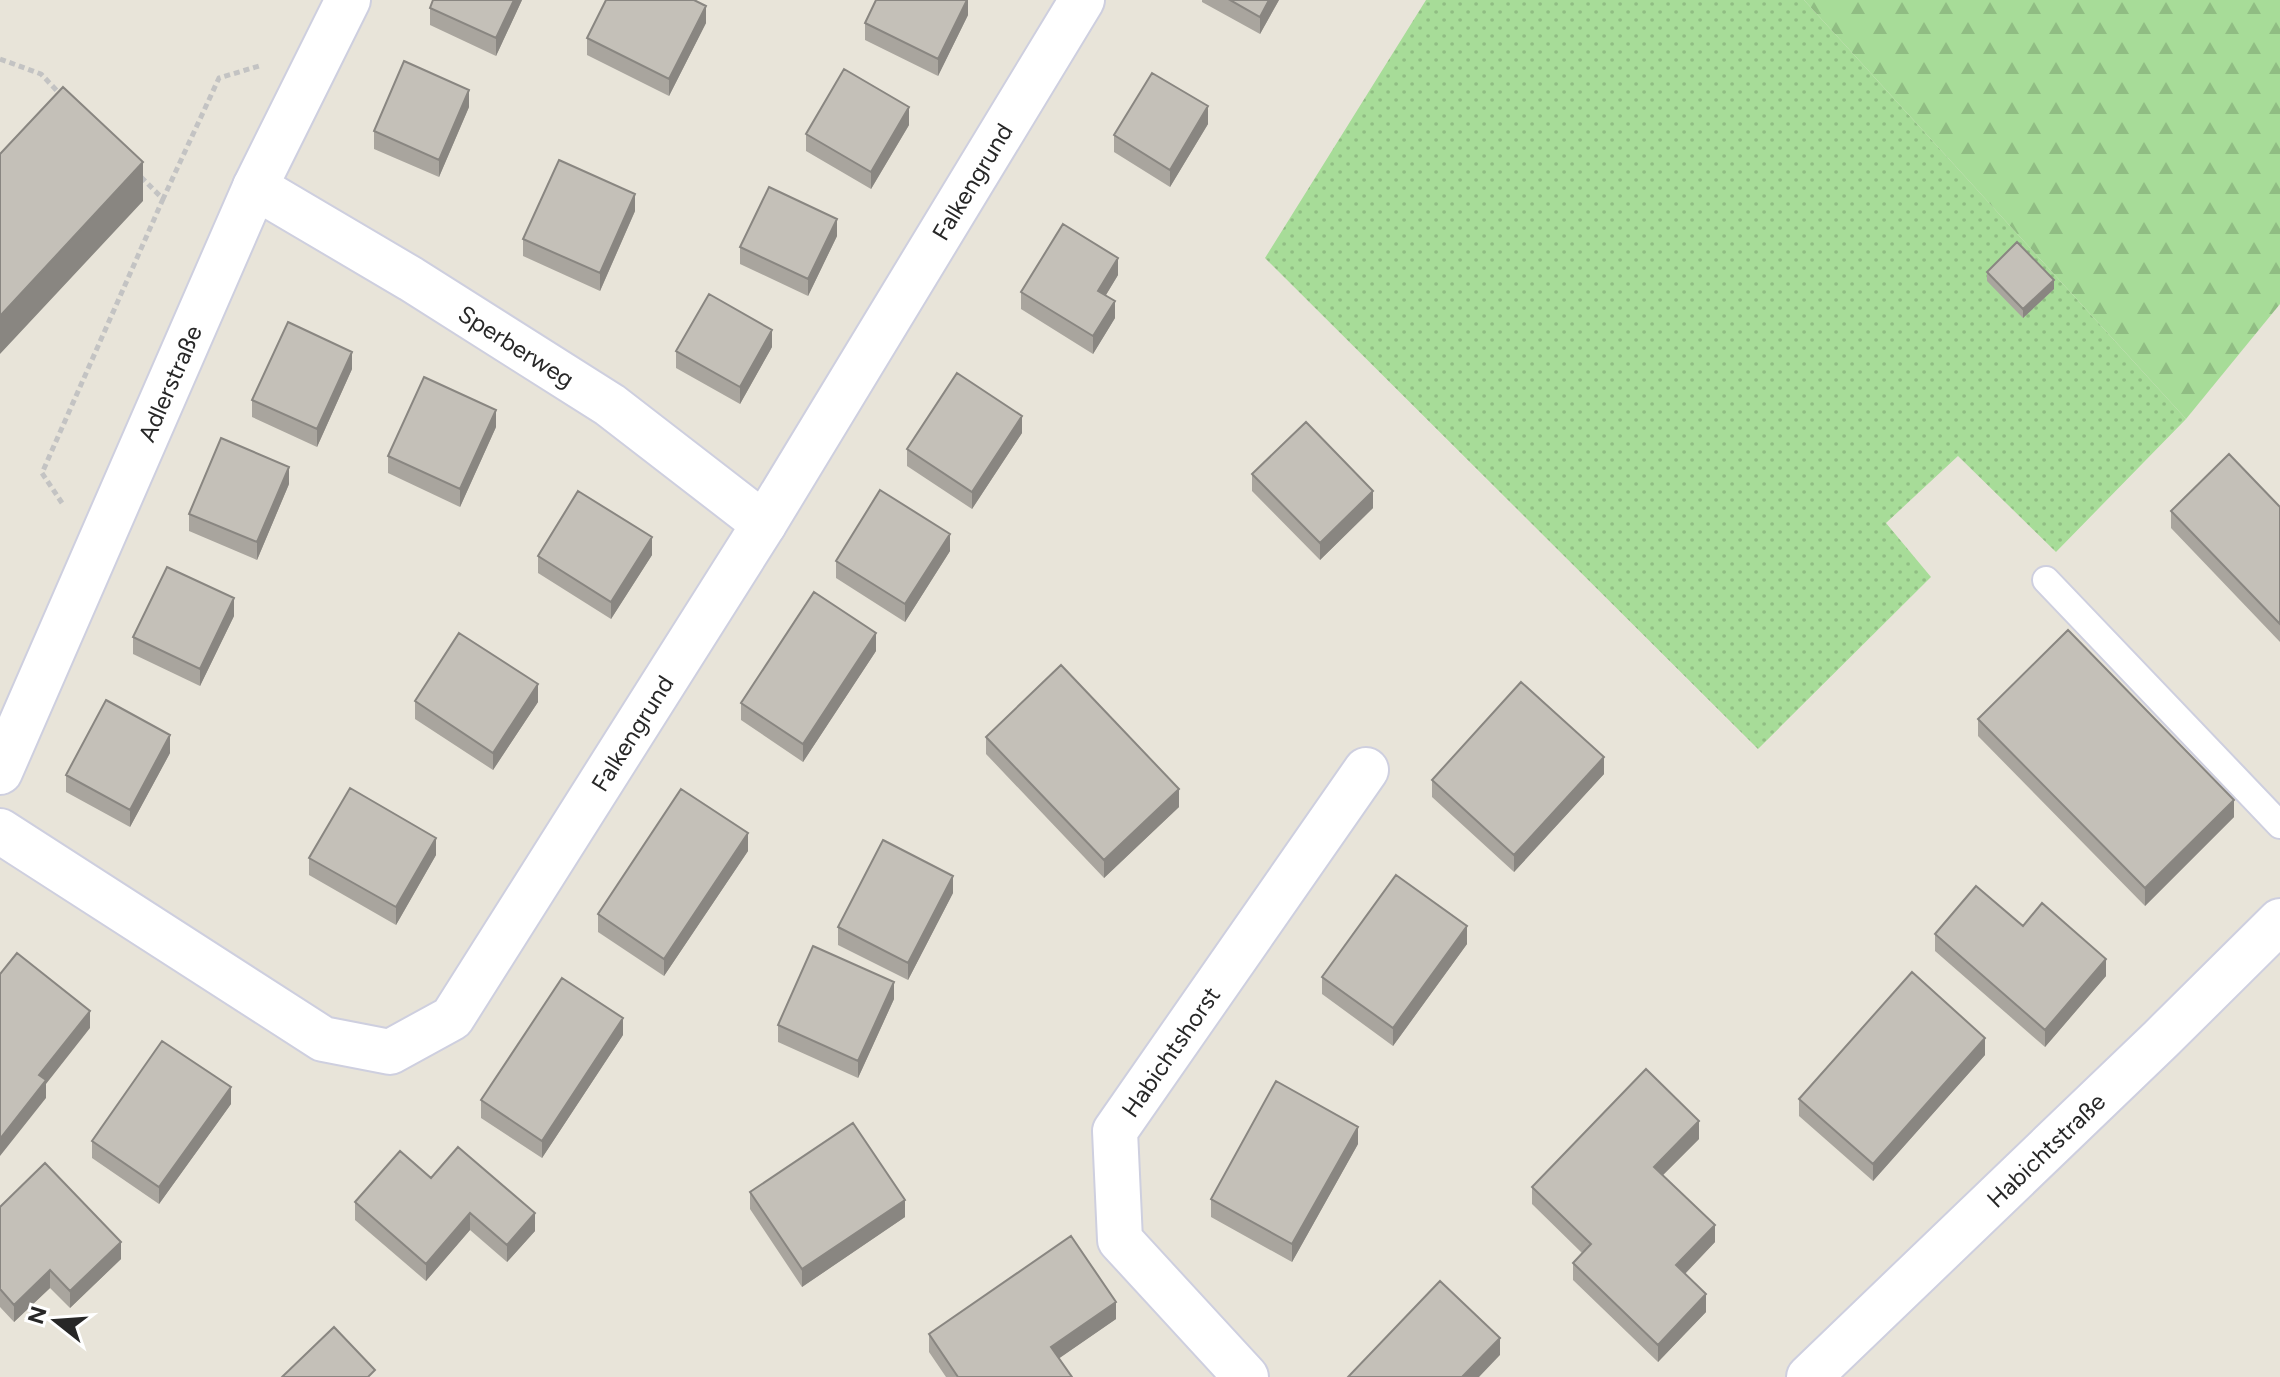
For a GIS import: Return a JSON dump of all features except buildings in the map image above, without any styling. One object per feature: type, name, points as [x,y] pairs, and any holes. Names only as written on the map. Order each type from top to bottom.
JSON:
[{"type":"street","name":"Adlerstraße","points":[[0,772],[255,187],[348,0]]},
{"type":"street","name":"Falkengrund","points":[[0,831],[323,1039],[390,1052],[452,1018],[764,524],[1082,0]]},
{"type":"street","name":"Sperberweg","points":[[255,187],[411,279],[610,405],[764,524]]},
{"type":"street","name":"Habichtshorst","points":[[1246,1377],[1120,1240],[1115,1131],[1366,770]]},
{"type":"street","name":"Habichtstraße","points":[[1809,1377],[2280,921]]},
{"type":"lane","points":[[2046,580],[2280,825]]},
{"type":"path","points":[[0,59],[41,74],[68,101]]},
{"type":"path","points":[[95,555],[42,473],[163,199],[219,78],[280,59],[312,73]]},
{"type":"path","points":[[131,166],[163,199]]},
{"type":"green space","points":[[1426,0],[1804,0],[2186,419],[2056,552],[1958,456],[1886,523],[1931,577],[1758,749],[1265,258]]},
{"type":"green space","points":[[1804,0],[2280,0],[2280,304],[2186,419]]}]
